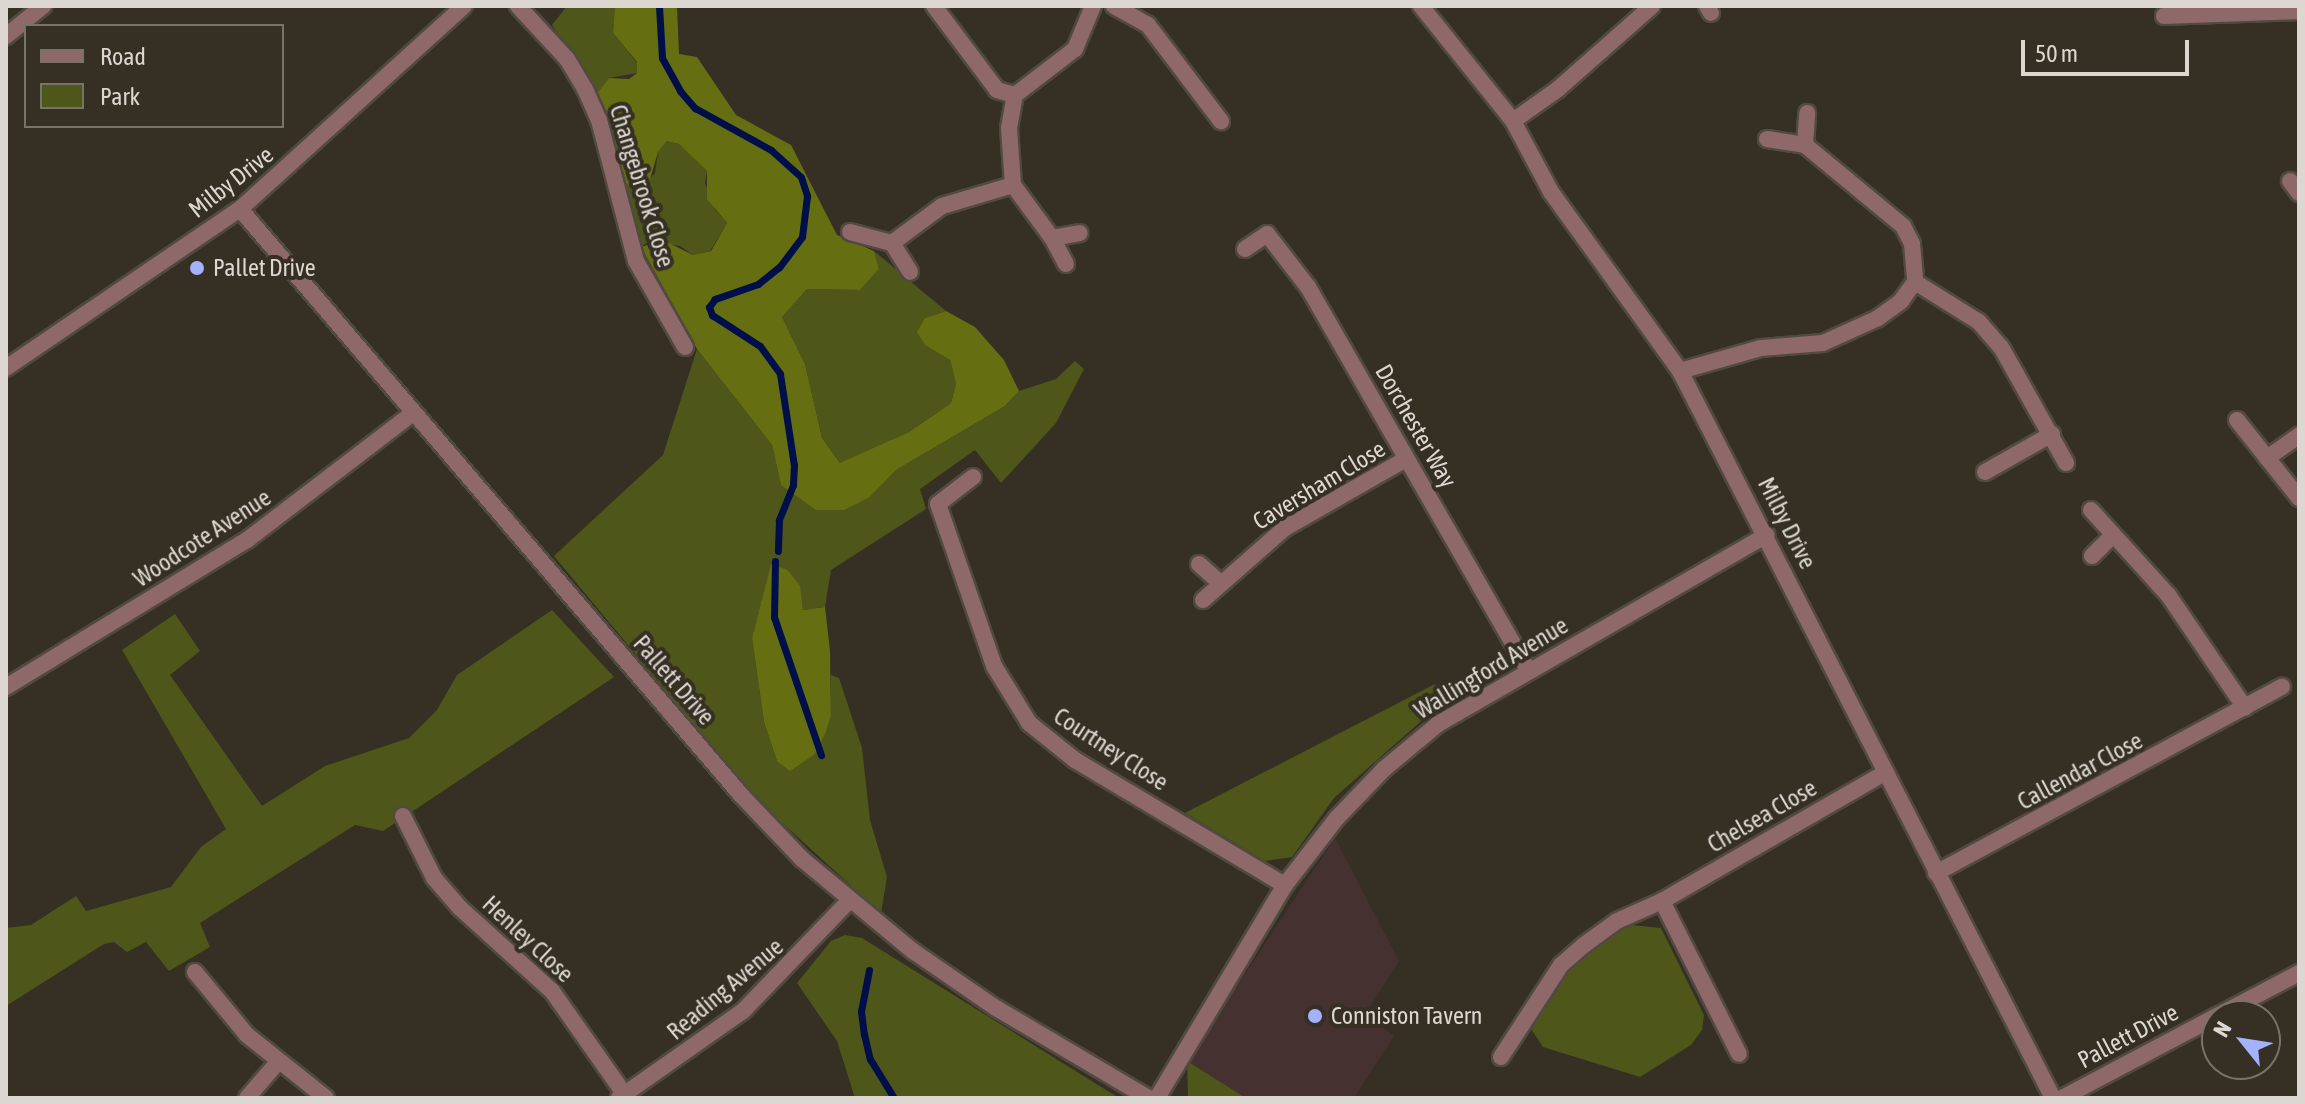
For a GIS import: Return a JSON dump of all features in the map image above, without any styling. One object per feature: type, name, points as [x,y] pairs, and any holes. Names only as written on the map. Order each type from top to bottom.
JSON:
[{"type":"street","points":[[6,36],[43,6]]},
{"type":"street","name":"Milby Drive","points":[[6,368],[240,209],[464,6]]},
{"type":"street","name":"Changebrook Close","points":[[518,6],[567,59],[585,89],[599,120],[636,261],[685,347]]},
{"type":"street","points":[[934,6],[997,90],[1015,95]]},
{"type":"street","points":[[1066,264],[1052,238],[1013,185],[1009,128],[1015,95],[1075,49],[1093,6]]},
{"type":"street","points":[[1114,6],[1148,25],[1221,121]]},
{"type":"street","name":"Milby Drive","points":[[1421,6],[1513,121],[1551,192],[1680,371],[1767,535],[1936,873],[2053,1098]]},
{"type":"street","points":[[1513,121],[1558,89],[1652,6]]},
{"type":"street","points":[[2164,16],[2299,11]]},
{"type":"street","points":[[1805,145],[1807,113]]},
{"type":"street","points":[[1680,371],[1761,348],[1823,343],[1878,318],[1901,301],[1915,282],[1912,244],[1903,226],[1805,145],[1767,139]]},
{"type":"street","points":[[892,243],[942,206],[1013,185]]},
{"type":"street","name":"Pallett Drive","points":[[240,209],[741,795],[848,902],[996,1008],[1148,1098]]},
{"type":"street","points":[[850,232],[892,243],[910,272]]},
{"type":"street","points":[[1052,238],[1080,233]]},
{"type":"street","name":"Dorchester Way","points":[[1245,249],[1267,234],[1308,287],[1529,671]]},
{"type":"street","points":[[1915,282],[1979,322],[2001,347],[2066,463]]},
{"type":"street","name":"Woodcote Avenue","points":[[6,687],[247,540],[413,413]]},
{"type":"street","points":[[2237,420],[2299,498]]},
{"type":"street","points":[[1985,472],[2052,434]]},
{"type":"street","points":[[2267,458],[2299,436]]},
{"type":"street","name":"Caversham Close","points":[[1203,600],[1285,528],[1406,459]]},
{"type":"street","name":"Courtney Close","points":[[973,477],[938,504],[994,666],[1029,723],[1075,760],[1285,885]]},
{"type":"street","points":[[2091,510],[2169,596],[2245,708]]},
{"type":"street","name":"Wallingford Avenue","points":[[1157,1098],[1285,885],[1336,819],[1384,769],[1438,724],[1767,535]]},
{"type":"street","points":[[2092,556],[2113,535]]},
{"type":"street","points":[[1199,564],[1220,583]]},
{"type":"street","name":"Callendar Close","points":[[1936,873],[2282,687]]},
{"type":"street","name":"Chelsea Close","points":[[1501,1057],[1561,965],[1617,921],[1662,901],[1886,772]]},
{"type":"street","name":"Henley Close","points":[[403,816],[434,878],[460,908],[552,991],[622,1096]]},
{"type":"street","points":[[1662,901],[1739,1054]]},
{"type":"street","name":"Reading Avenue","points":[[622,1096],[743,1011],[848,902]]},
{"type":"street","points":[[195,972],[247,1035],[326,1098]]},
{"type":"street","name":"Pallett Drive","points":[[2248,1000],[2299,973]]},
{"type":"street","name":"Pallett Drive","points":[[2062,1098],[2201,1024]]},
{"type":"street","points":[[247,1098],[278,1062]]},
{"type":"shaded area","points":[[1335,838],[1399,961],[1366,1013],[1394,1036],[1354,1098],[1246,1098],[1187,1061]]},
{"type":"green space","points":[[567,6],[615,6],[613,33],[637,63],[637,73],[609,78],[597,93],[552,25]]},
{"type":"green space","points":[[615,6],[677,6],[679,54],[697,57],[736,115],[791,145],[837,235],[874,251],[879,269],[860,290],[807,289],[782,317],[805,364],[822,438],[840,463],[909,432],[951,403],[956,384],[950,360],[926,346],[917,332],[925,318],[946,311],[975,327],[1004,360],[1019,391],[1005,406],[896,470],[870,497],[844,510],[816,510],[781,485],[772,445],[697,349],[641,247],[663,240],[693,255],[711,251],[727,223],[707,199],[707,171],[679,144],[667,141],[658,152],[646,193],[636,193],[622,179],[597,93],[609,78],[629,79],[637,73],[637,62],[613,33]]},
{"type":"green space","points":[[667,141],[679,144],[707,171],[705,183],[714,208],[727,223],[710,251],[693,255],[680,246],[649,241],[641,247],[622,179],[636,193],[655,173],[658,152]]},
{"type":"green space","points":[[874,251],[946,311],[925,318],[926,346],[950,360],[956,384],[951,403],[909,432],[841,464],[822,438],[805,364],[782,317],[807,289],[860,290],[879,269]]},
{"type":"green space","points":[[697,349],[772,445],[781,485],[870,497],[896,470],[1005,406],[1019,391],[1056,379],[1075,361],[1084,369],[1056,423],[1001,483],[975,450],[920,489],[926,509],[831,570],[825,607],[803,610],[799,586],[788,570],[771,565],[752,638],[764,722],[777,761],[831,715],[831,675],[839,678],[862,748],[870,820],[887,877],[881,913],[756,799],[554,556],[663,455]]},
{"type":"green space","points":[[771,564],[788,570],[800,586],[803,610],[825,607],[830,651],[831,715],[825,734],[815,754],[790,771],[777,761],[764,722],[752,638]]},
{"type":"green space","points":[[552,610],[614,677],[383,831],[355,825],[200,923],[210,947],[169,971],[146,942],[127,952],[114,942],[104,944],[6,1006],[6,928],[31,925],[76,896],[86,911],[171,887],[201,847],[226,829],[122,650],[175,614],[200,651],[170,675],[262,806],[325,766],[409,738],[437,710],[457,675]]},
{"type":"green space","points":[[1435,684],[1445,700],[1334,798],[1292,857],[1265,861],[1185,813]]},
{"type":"green space","points":[[1631,925],[1661,928],[1704,1015],[1702,1030],[1691,1045],[1640,1077],[1543,1047],[1531,1029],[1566,971],[1589,950]]},
{"type":"green space","points":[[845,935],[862,938],[1119,1098],[855,1098],[837,1041],[797,983],[831,941]]},
{"type":"green space","points":[[1187,1061],[1246,1098],[1188,1098]]},
{"type":"waterway","points":[[659,6],[662,58],[680,91],[695,108],[771,150],[801,177],[807,196],[802,237],[779,267],[758,284],[715,299],[709,307],[712,315],[760,346],[780,374],[794,465],[793,485],[779,520],[778,551]]},
{"type":"waterway","points":[[775,561],[774,617],[821,755]]},
{"type":"waterway","points":[[869,970],[861,1011],[864,1034],[870,1059],[894,1098]]},
{"type":"place","name":"Pallet Drive","points":[[197,268]]},
{"type":"place","name":"Conniston Tavern","points":[[1315,1016]]}]
